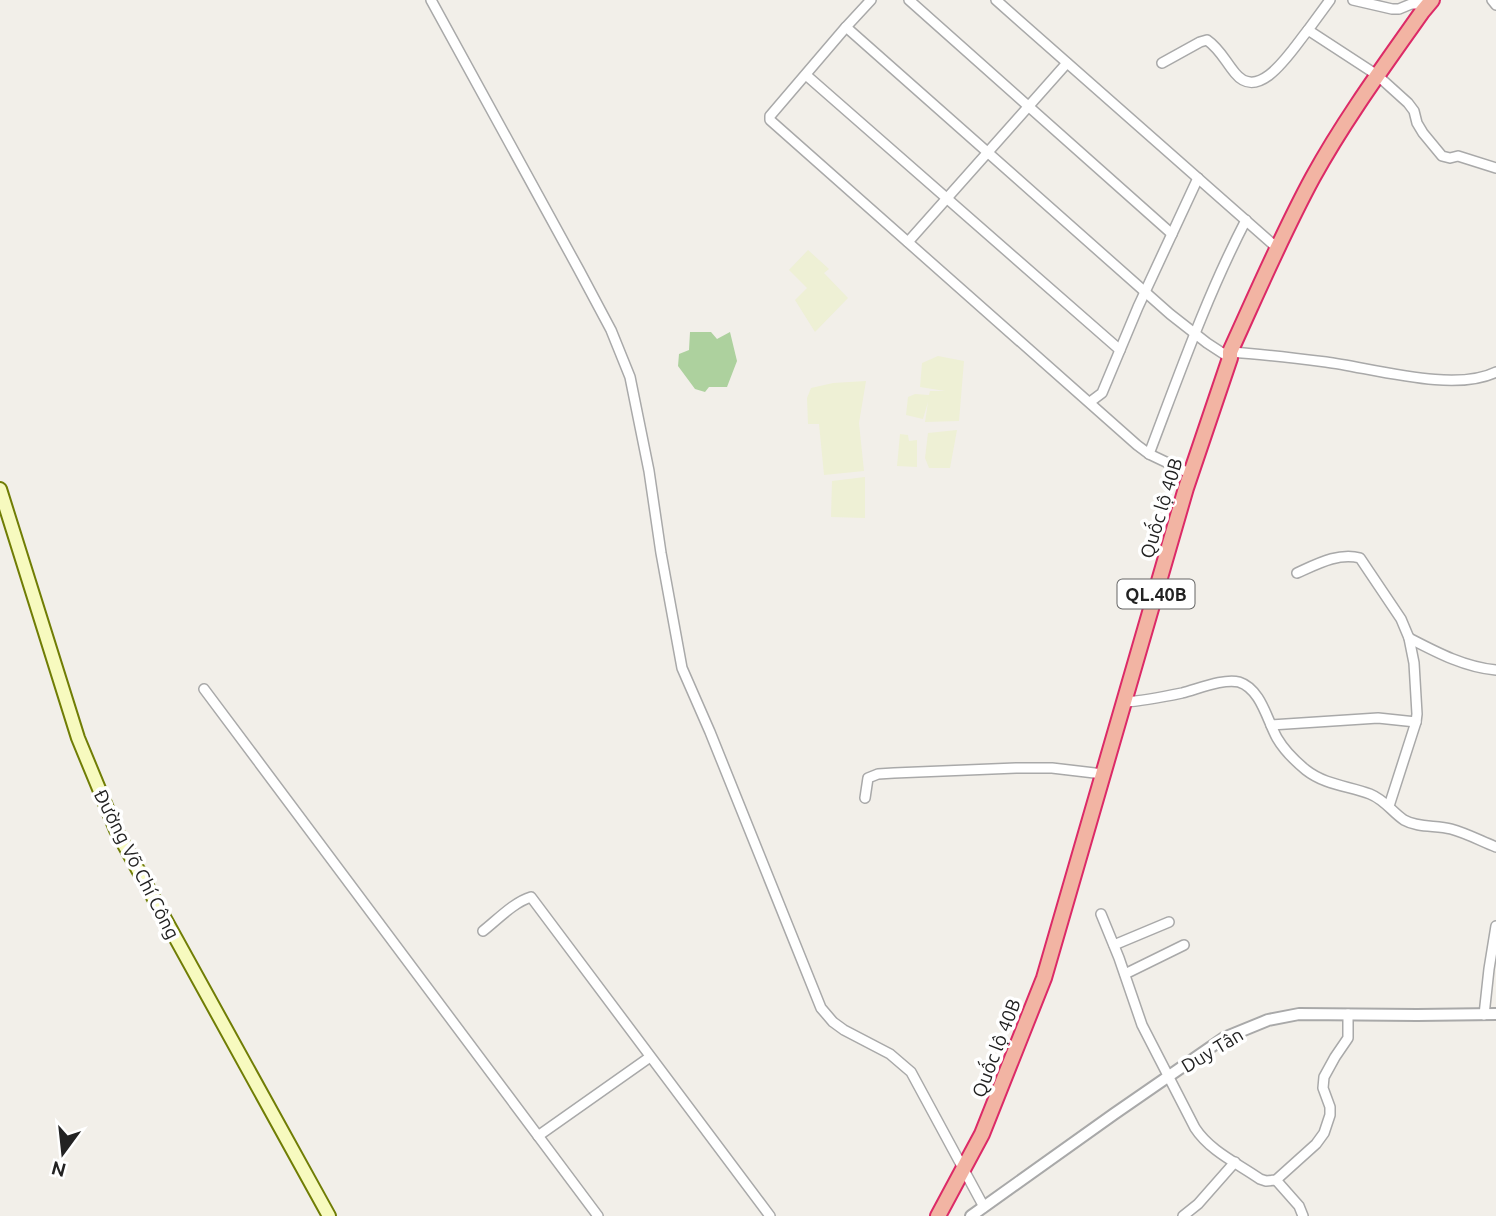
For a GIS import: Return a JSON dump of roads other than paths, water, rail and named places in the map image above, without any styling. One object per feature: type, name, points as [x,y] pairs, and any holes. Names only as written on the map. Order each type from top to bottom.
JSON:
[{"type":"highway","name":"Quốc lộ 40B","points":[[938,1216],[982,1134],[1044,978],[1191,474],[1230,355],[1277,248],[1313,177],[1377,75],[1430,2]]},
{"type":"main road","name":"Đường Võ Chí Công","points":[[0,489],[78,737],[116,830],[329,1216]]},
{"type":"street","points":[[431,0],[611,330],[630,377],[649,471],[682,668],[821,1008],[832,1022],[890,1054],[911,1072],[985,1207]]},
{"type":"street","points":[[871,0],[769,120],[1149,454],[1191,474]]},
{"type":"street","points":[[909,0],[1171,234]]},
{"type":"street","points":[[996,0],[1277,248]]},
{"type":"street","points":[[1162,63],[1207,40],[1225,57],[1238,76],[1250,83],[1258,83],[1273,72],[1330,0]]},
{"type":"street","points":[[1353,0],[1392,9],[1430,2]]},
{"type":"street","points":[[1492,0],[1496,5]]},
{"type":"street","points":[[846,27],[1145,292],[1195,333],[1230,355],[1328,362],[1391,374],[1439,379],[1469,380],[1496,372]]},
{"type":"street","points":[[1308,30],[1377,75],[1408,103],[1423,133],[1442,156],[1462,157],[1496,168]]},
{"type":"street","points":[[908,242],[1067,63]]},
{"type":"street","points":[[806,75],[1120,351]]},
{"type":"street","points":[[1090,402],[1102,393],[1198,178]]},
{"type":"street","points":[[1149,454],[1195,333],[1245,220]]},
{"type":"street","points":[[1297,573],[1338,557],[1360,558],[1401,619],[1409,638],[1417,691],[1416,722],[1389,806]]},
{"type":"street","points":[[1409,638],[1452,659],[1496,670]]},
{"type":"street","points":[[1124,702],[1144,701],[1227,681],[1248,686],[1262,705],[1285,749],[1313,775],[1381,799],[1404,820],[1453,829],[1496,847]]},
{"type":"street","points":[[204,689],[598,1216]]},
{"type":"street","points":[[1271,725],[1368,719],[1416,722]]},
{"type":"street","points":[[865,798],[868,778],[894,773],[1052,768],[1103,774]]},
{"type":"street","points":[[483,931],[513,907],[531,897],[769,1216]]},
{"type":"street","points":[[1101,914],[1125,974],[1137,1014],[1198,1133],[1217,1151],[1260,1179],[1276,1180],[1316,1144],[1324,1133],[1331,1107],[1323,1082],[1329,1066],[1348,1038],[1348,1014]]},
{"type":"street","points":[[1114,945],[1169,922]]},
{"type":"street","points":[[1490,1014],[1489,969],[1496,926]]},
{"type":"street","points":[[1125,974],[1184,945]]},
{"type":"street","name":"Duy Tân","points":[[971,1216],[1224,1038],[1268,1020],[1299,1014],[1490,1014]]},
{"type":"street","points":[[538,1136],[650,1057]]},
{"type":"street","points":[[1183,1216],[1198,1204],[1235,1163]]},
{"type":"street","points":[[1276,1180],[1299,1206],[1303,1216]]}]
